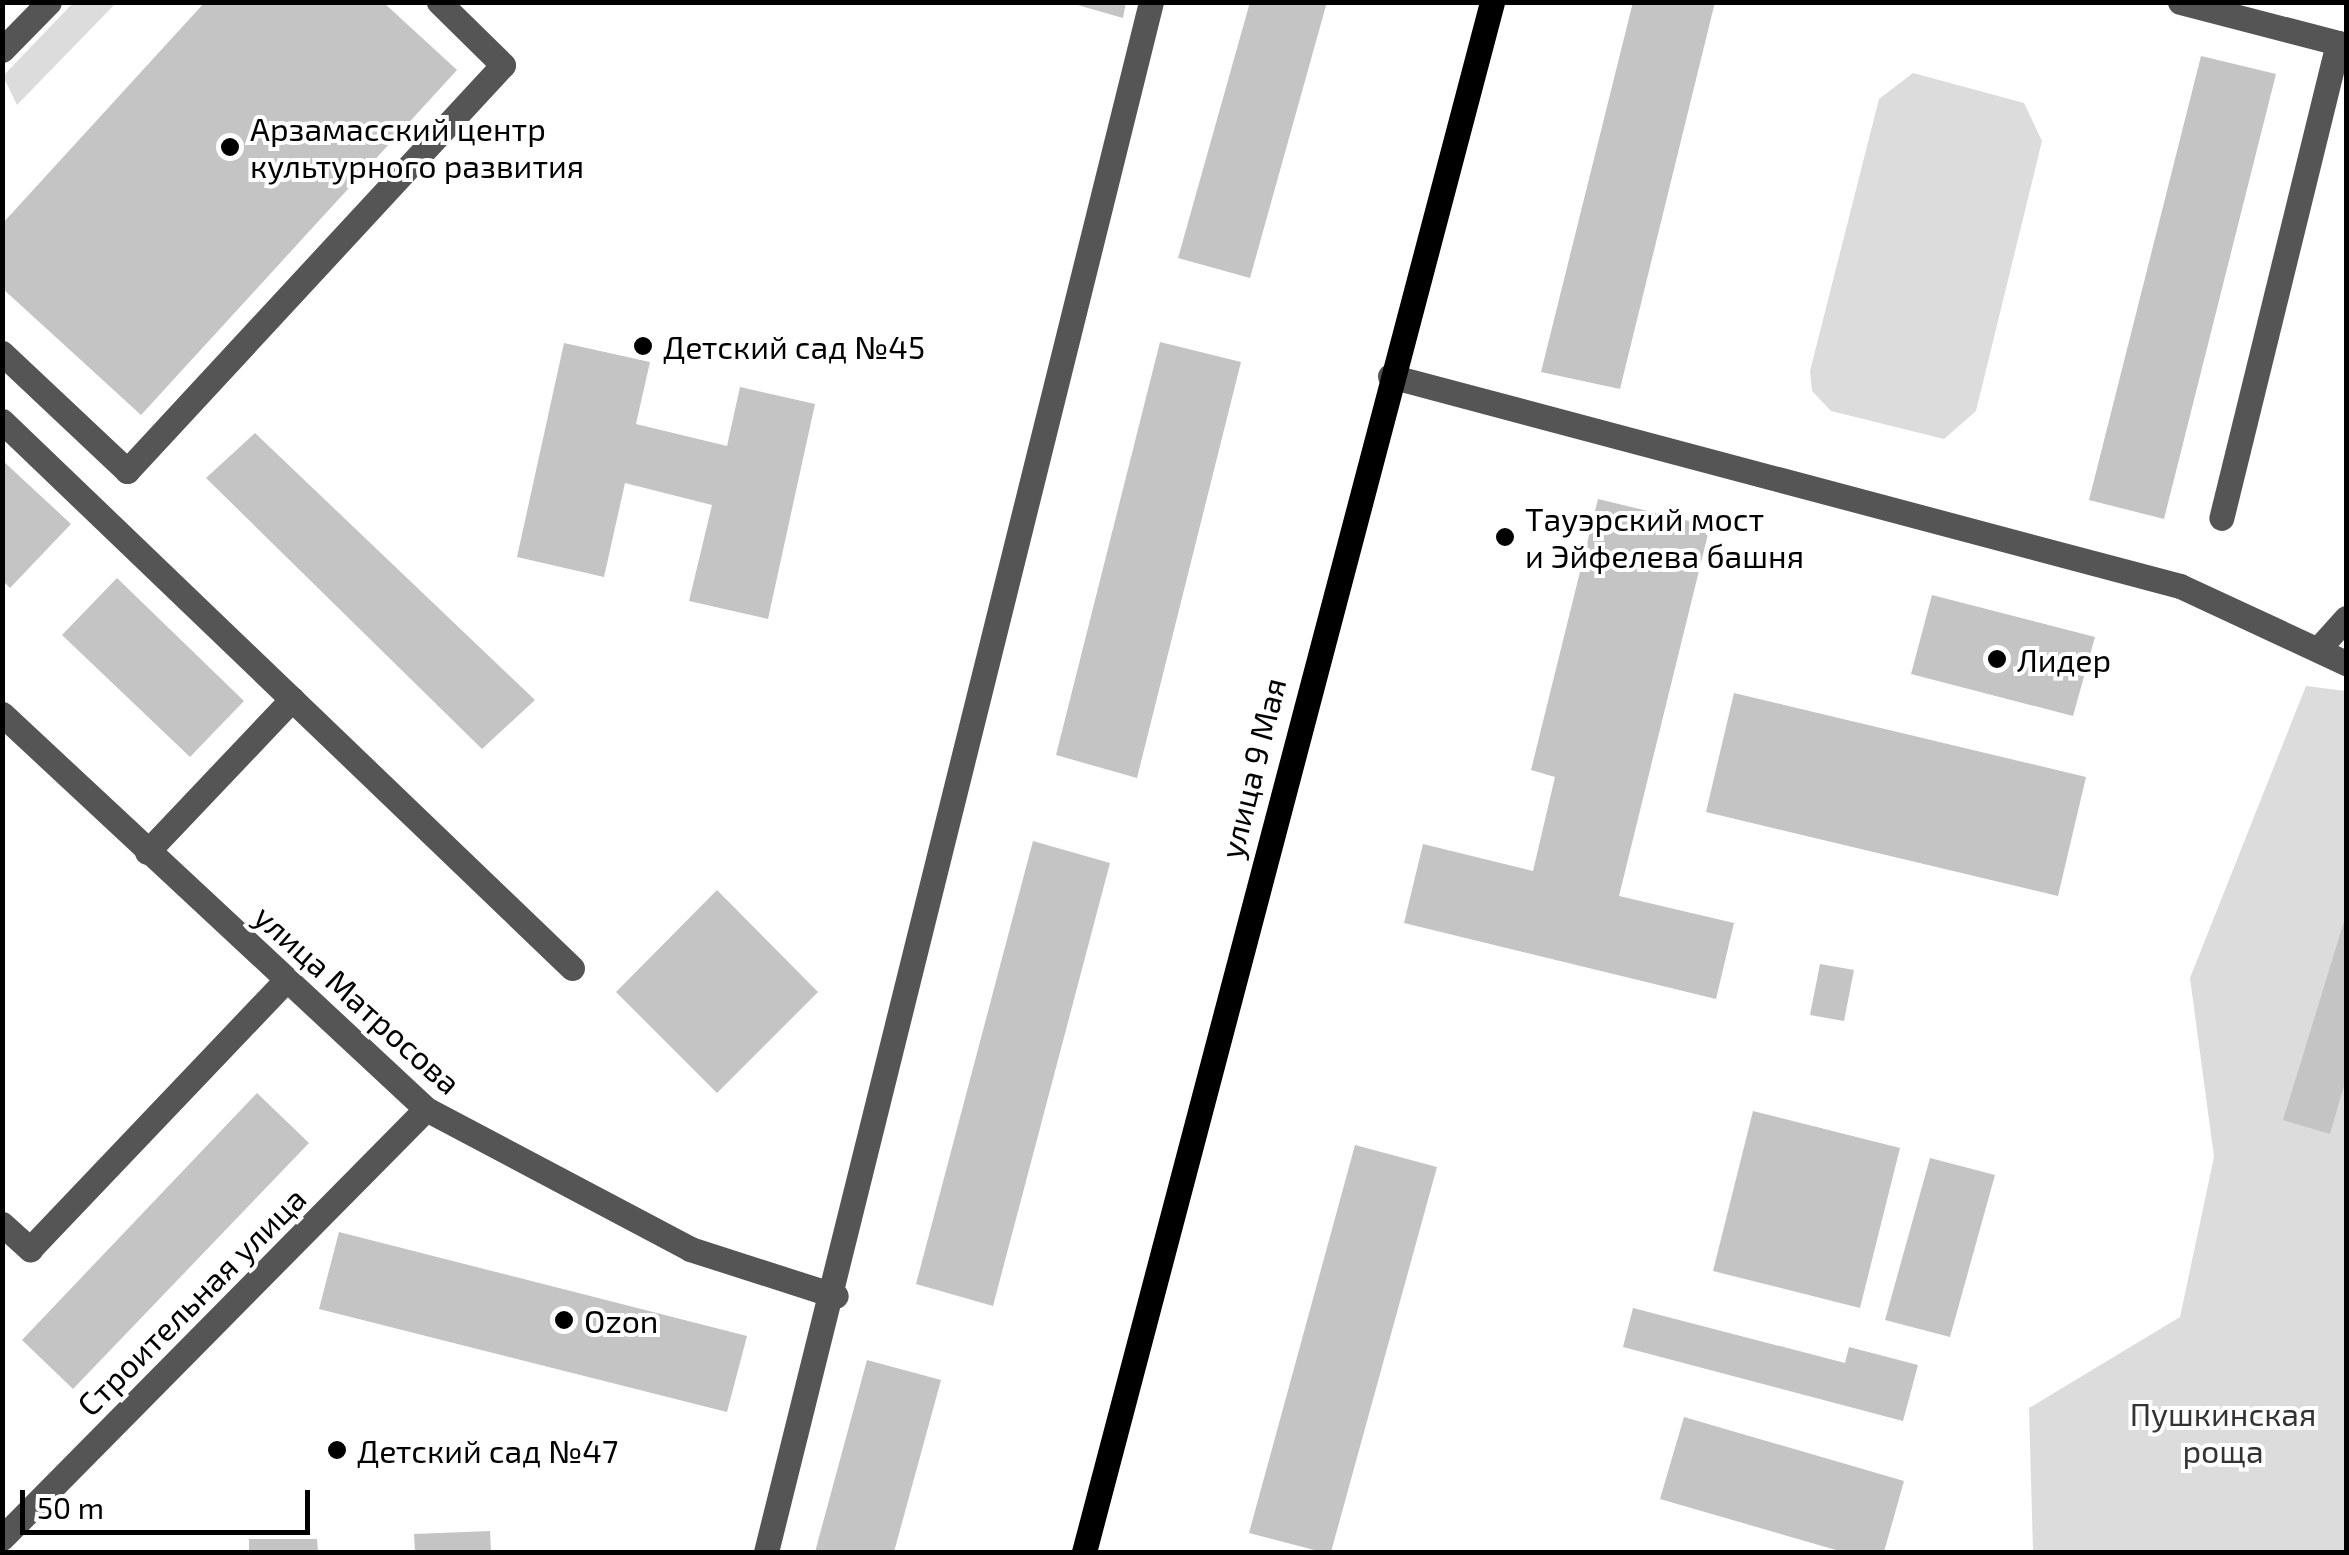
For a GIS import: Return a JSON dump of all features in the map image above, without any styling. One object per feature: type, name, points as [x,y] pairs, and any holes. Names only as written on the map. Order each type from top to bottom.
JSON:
[{"type":"main road","name":"улица 9 Мая","points":[[1084,1552],[1390,376],[1492,2]]},
{"type":"street","points":[[2,352],[127,471],[504,64],[439,2]]},
{"type":"street","points":[[766,1552],[836,1296],[1151,2]]},
{"type":"street","points":[[2180,2],[2338,42],[2221,518]]},
{"type":"street","points":[[2,50],[40,5]]},
{"type":"street","points":[[1390,376],[2180,586],[2346,662]]},
{"type":"street","points":[[2,421],[572,968]]},
{"type":"street","points":[[2319,648],[2346,618]]},
{"type":"street","points":[[146,852],[292,699]]},
{"type":"street","name":"улица Матросова","points":[[2,714],[426,1109],[690,1249],[836,1296]]},
{"type":"street","points":[[2,1224],[30,1250],[286,980]]},
{"type":"street","name":"Строительная улица","points":[[2,1538],[426,1109]]},
{"type":"green space","points":[[73,3],[116,3],[17,105],[3,76]]},
{"type":"green space","points":[[1913,73],[2024,103],[2042,141],[1976,411],[1944,439],[1831,411],[1812,391],[1810,371],[1879,99]]},
{"type":"green space","name":"Пушкинская роща","points":[[2306,686],[2346,691],[2346,1552],[2033,1552],[2029,1408],[2180,1317],[2214,1157],[2190,978]]},
{"type":"building","name":"Арзамасский центр культурного развития","points":[[205,2],[383,2],[457,70],[141,415],[2,288],[2,224]]},
{"type":"building","points":[[1067,2],[1126,2],[1123,18]]},
{"type":"building","points":[[1250,2],[1327,2],[1250,278],[1178,258]]},
{"type":"building","points":[[1633,2],[1715,2],[1620,389],[1541,372]]},
{"type":"building","points":[[2201,56],[2276,74],[2164,519],[2089,500]]},
{"type":"building","points":[[1160,342],[1241,362],[1137,778],[1056,755]]},
{"type":"building","points":[[564,343],[650,362],[636,424],[727,446],[740,387],[815,404],[768,619],[689,601],[712,505],[625,483],[604,577],[517,557]]},
{"type":"building","points":[[255,433],[535,700],[482,749],[206,478]]},
{"type":"building","points":[[2,460],[71,524],[10,588],[2,580]]},
{"type":"building","points":[[1598,499],[1710,526],[1619,896],[1734,923],[1716,999],[1404,923],[1423,844],[1533,871],[1555,777],[1531,770]]},
{"type":"building","points":[[117,578],[244,701],[190,757],[62,635]]},
{"type":"building","points":[[1932,595],[2095,637],[2073,716],[1911,674]]},
{"type":"building","points":[[1734,693],[2086,777],[2058,896],[1706,812]]},
{"type":"building","points":[[1033,841],[1110,863],[993,1306],[916,1284]]},
{"type":"building","points":[[717,890],[818,992],[717,1093],[616,992]]},
{"type":"building","points":[[2346,915],[2346,1079],[2330,1134],[2283,1120]]},
{"type":"building","points":[[1820,964],[1854,970],[1844,1021],[1810,1015]]},
{"type":"building","points":[[257,1093],[309,1143],[73,1389],[22,1340]]},
{"type":"building","points":[[1753,1111],[1900,1148],[1860,1308],[1713,1271]]},
{"type":"building","points":[[1355,1145],[1437,1167],[1331,1552],[1322,1552],[1249,1533]]},
{"type":"building","points":[[1930,1158],[1995,1175],[1950,1337],[1885,1320]]},
{"type":"building","points":[[339,1232],[747,1336],[727,1412],[319,1309]]},
{"type":"building","points":[[1633,1308],[1845,1363],[1849,1347],[1918,1365],[1903,1421],[1623,1347]]},
{"type":"building","points":[[867,1360],[941,1380],[894,1552],[815,1552]]},
{"type":"building","points":[[1684,1417],[1904,1481],[1884,1552],[1843,1552],[1660,1499]]},
{"type":"building","points":[[490,1531],[491,1552],[415,1552],[414,1534]]},
{"type":"building","points":[[249,1539],[317,1539],[318,1552],[249,1552]]},
{"type":"place","name":"Арзамасский центр культурного развития","points":[[230,147]]},
{"type":"place","name":"Детский сад №45","points":[[643,346]]},
{"type":"place","name":"Тауэрский мост и Эйфелева башня","points":[[1505,537]]},
{"type":"place","name":"Лидер","points":[[1997,659]]},
{"type":"place","name":"Ozon","points":[[564,1320]]},
{"type":"place","name":"Детский сад №47","points":[[337,1450]]}]
